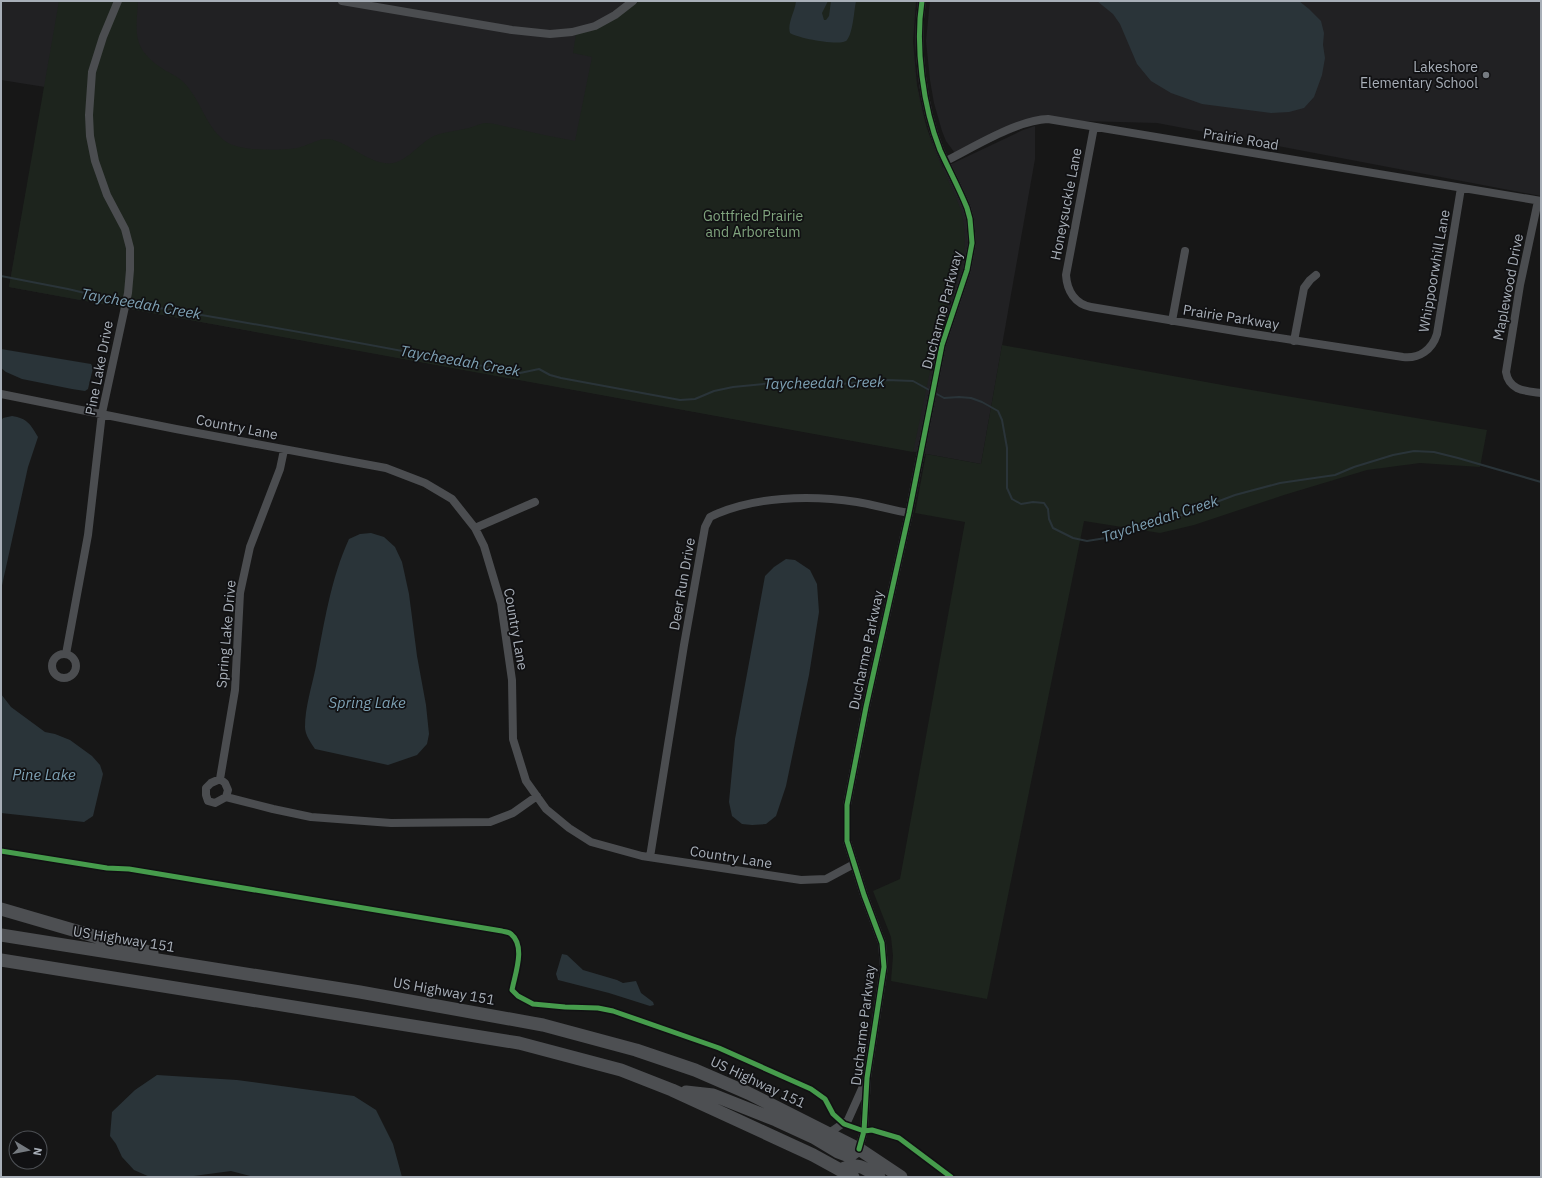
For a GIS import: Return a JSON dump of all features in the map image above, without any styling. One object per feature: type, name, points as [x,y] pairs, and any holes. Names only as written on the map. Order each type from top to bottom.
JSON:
[{"type":"main road","points":[[1,909],[216,970]]},
{"type":"main road","name":"US Highway 151","points":[[1,935],[360,992],[543,1025],[636,1050],[695,1070],[748,1093],[860,1149],[901,1177]]},
{"type":"main road","points":[[1,960],[519,1043],[621,1070],[672,1090],[813,1155],[839,1173],[853,1177]]},
{"type":"main road","points":[[1,968],[94,975]]},
{"type":"main road","points":[[672,1090],[712,1095],[776,1120],[813,1137],[846,1155],[852,1154],[860,1149]]},
{"type":"main road","points":[[839,1173],[854,1165],[860,1166],[879,1177]]},
{"type":"street","name":"Pine Lake Drive","points":[[66,654],[88,535],[102,413],[124,311],[130,270],[128,242],[125,229],[107,195],[97,167],[92,148],[89,115],[92,72],[101,42],[118,1]]},
{"type":"street","points":[[342,1],[512,30],[550,34],[572,32],[594,26],[615,15],[633,1]]},
{"type":"street","name":"Ducharme Parkway","points":[[860,1149],[864,1131],[867,1078],[884,967],[882,943],[864,895],[847,841],[847,805],[866,707],[909,513],[934,383],[949,322],[967,270],[972,244],[968,208],[940,150],[932,123],[924,83],[920,43],[922,1]]},
{"type":"street","name":"Prairie Road","points":[[946,161],[1014,127],[1031,121],[1048,119],[1540,201]]},
{"type":"street","name":"Honeysuckle Lane","points":[[1068,286],[1067,272],[1094,127]]},
{"type":"street","name":"Whippoorwhill Lane","points":[[1400,357],[1410,358],[1420,355],[1429,349],[1436,338],[1461,188]]},
{"type":"street","name":"Maplewood Drive","points":[[1540,201],[1516,311],[1506,369],[1510,382],[1516,388],[1541,393]]},
{"type":"street","points":[[1172,321],[1185,251]]},
{"type":"street","points":[[1294,341],[1304,288],[1316,275]]},
{"type":"street","name":"Prairie Parkway","points":[[1068,286],[1075,299],[1087,306],[1294,341],[1400,357]]},
{"type":"street","name":"Country Lane","points":[[1,394],[284,450],[386,468],[425,483],[452,499],[475,528],[484,546],[501,603],[512,680],[513,739],[526,781],[546,809],[569,828],[591,842],[650,857],[801,880],[826,879],[854,864]]},
{"type":"street","name":"Spring Lake Drive","points":[[220,779],[235,690],[240,593],[250,547],[280,469],[284,450]]},
{"type":"street","name":"Deer Run Drive","points":[[650,857],[705,527],[710,517],[732,507],[751,502],[818,499],[858,502],[909,513]]},
{"type":"street","points":[[475,528],[535,502]]},
{"type":"street","points":[[226,797],[228,790],[225,783],[220,779],[210,783],[206,788],[206,796],[208,801],[215,803],[226,797],[311,817],[392,824],[490,822],[513,812],[537,796]]},
{"type":"street","name":"Ducharme Parkway","points":[[829,1133],[848,1120],[867,1078]]},
{"type":"shaded area","name":"Gottfried Prairie and Arboretum","points":[[1,1],[916,1],[913,42],[917,85],[926,127],[943,168],[1023,130],[1035,126],[1035,159],[981,464],[9,287],[45,87],[1,80]]},
{"type":"shaded area","points":[[930,1],[1541,1],[1541,196],[1157,123],[1042,120],[957,156],[946,141],[934,103],[926,41]]},
{"type":"green space","name":"Gottfried Prairie and Arboretum","points":[[59,1],[138,1],[137,31],[140,46],[144,53],[160,67],[179,78],[188,87],[214,130],[220,137],[234,146],[262,150],[281,150],[297,148],[326,139],[342,143],[376,161],[393,163],[403,159],[434,136],[485,123],[575,141],[592,57],[573,53],[576,34],[617,18],[639,1],[916,1],[913,40],[919,98],[929,136],[961,210],[965,244],[959,273],[939,333],[913,452],[9,287]]},
{"type":"green space","points":[[1002,345],[1228,386],[1487,430],[1480,467],[1420,463],[1367,470],[1284,495],[1194,525],[1160,533],[1084,521],[987,999],[891,981],[893,956],[891,937],[873,891],[900,879],[965,522],[915,513],[926,454],[981,464]]},
{"type":"water","points":[[796,1],[828,1],[822,13],[824,20],[826,20],[829,16],[831,1],[856,1],[852,27],[847,40],[837,43],[810,39],[790,33],[790,21]]},
{"type":"water","points":[[1097,1],[1299,1],[1321,21],[1324,33],[1323,45],[1325,58],[1322,75],[1314,97],[1304,108],[1289,112],[1271,113],[1202,104],[1171,93],[1151,81],[1137,64],[1120,24],[1113,14]]},
{"type":"water","points":[[1,349],[91,364],[93,368],[88,389],[85,391],[22,379],[6,372],[1,368]]},
{"type":"water","points":[[12,416],[25,420],[38,437],[28,467],[1,590],[1,421],[3,418]]},
{"type":"water","name":"Spring Lake","points":[[371,533],[384,537],[395,547],[402,562],[409,594],[429,734],[427,744],[417,755],[388,765],[315,749],[305,730],[309,696],[337,569],[349,539],[360,534]]},
{"type":"water","points":[[786,559],[795,560],[810,570],[817,584],[819,612],[809,675],[786,786],[776,816],[766,824],[742,824],[732,816],[729,802],[735,739],[765,576],[774,567]]},
{"type":"water","name":"Pine Lake","points":[[1,694],[11,707],[45,732],[70,740],[92,756],[100,765],[103,774],[93,816],[84,822],[1,813]]},
{"type":"water","points":[[562,954],[567,955],[583,970],[623,983],[636,981],[641,993],[653,1002],[654,1005],[650,1006],[609,993],[558,980],[556,974]]},
{"type":"water","points":[[157,1075],[237,1080],[354,1096],[376,1110],[393,1144],[402,1177],[254,1177],[231,1171],[186,1177],[150,1177],[134,1170],[122,1157],[116,1144],[110,1136],[112,1112],[135,1090]]},
{"type":"waterway","name":"Taycheedah Creek","points":[[1,276],[68,289],[123,302]]},
{"type":"waterway","name":"Taycheedah Creek","points":[[127,303],[275,328],[520,373],[539,369],[550,375],[561,378],[680,400],[695,399],[714,391],[733,387],[773,383],[828,385],[887,380],[913,381],[931,391]]},
{"type":"waterway","name":"Taycheedah Creek","points":[[935,393],[944,398],[971,398],[998,411],[1002,420],[1007,448],[1007,488],[1012,499],[1021,504],[1033,502],[1044,503],[1048,509],[1049,519],[1053,528],[1073,538],[1087,541],[1112,537],[1177,517],[1235,495],[1280,483],[1335,475],[1354,467],[1393,455],[1414,451],[1434,452],[1541,482]]},
{"type":"cycle path","points":[[859,1149],[864,1131],[867,1078],[884,967],[882,943],[864,895],[847,841],[847,805],[866,707],[909,513],[942,345],[967,270],[972,243],[970,219],[967,208],[940,150],[934,133],[925,96],[919,37],[922,1]]},
{"type":"cycle path","points":[[1,851],[107,868],[129,869],[508,932],[515,939],[518,946],[519,953],[517,968],[512,990],[518,996],[533,1004],[598,1008],[613,1011],[719,1048],[811,1089],[825,1099],[833,1114],[844,1124],[864,1131],[872,1130],[899,1138],[951,1177]]},
{"type":"place","name":"Lakeshore Elementary School","points":[[1486,75]]}]
